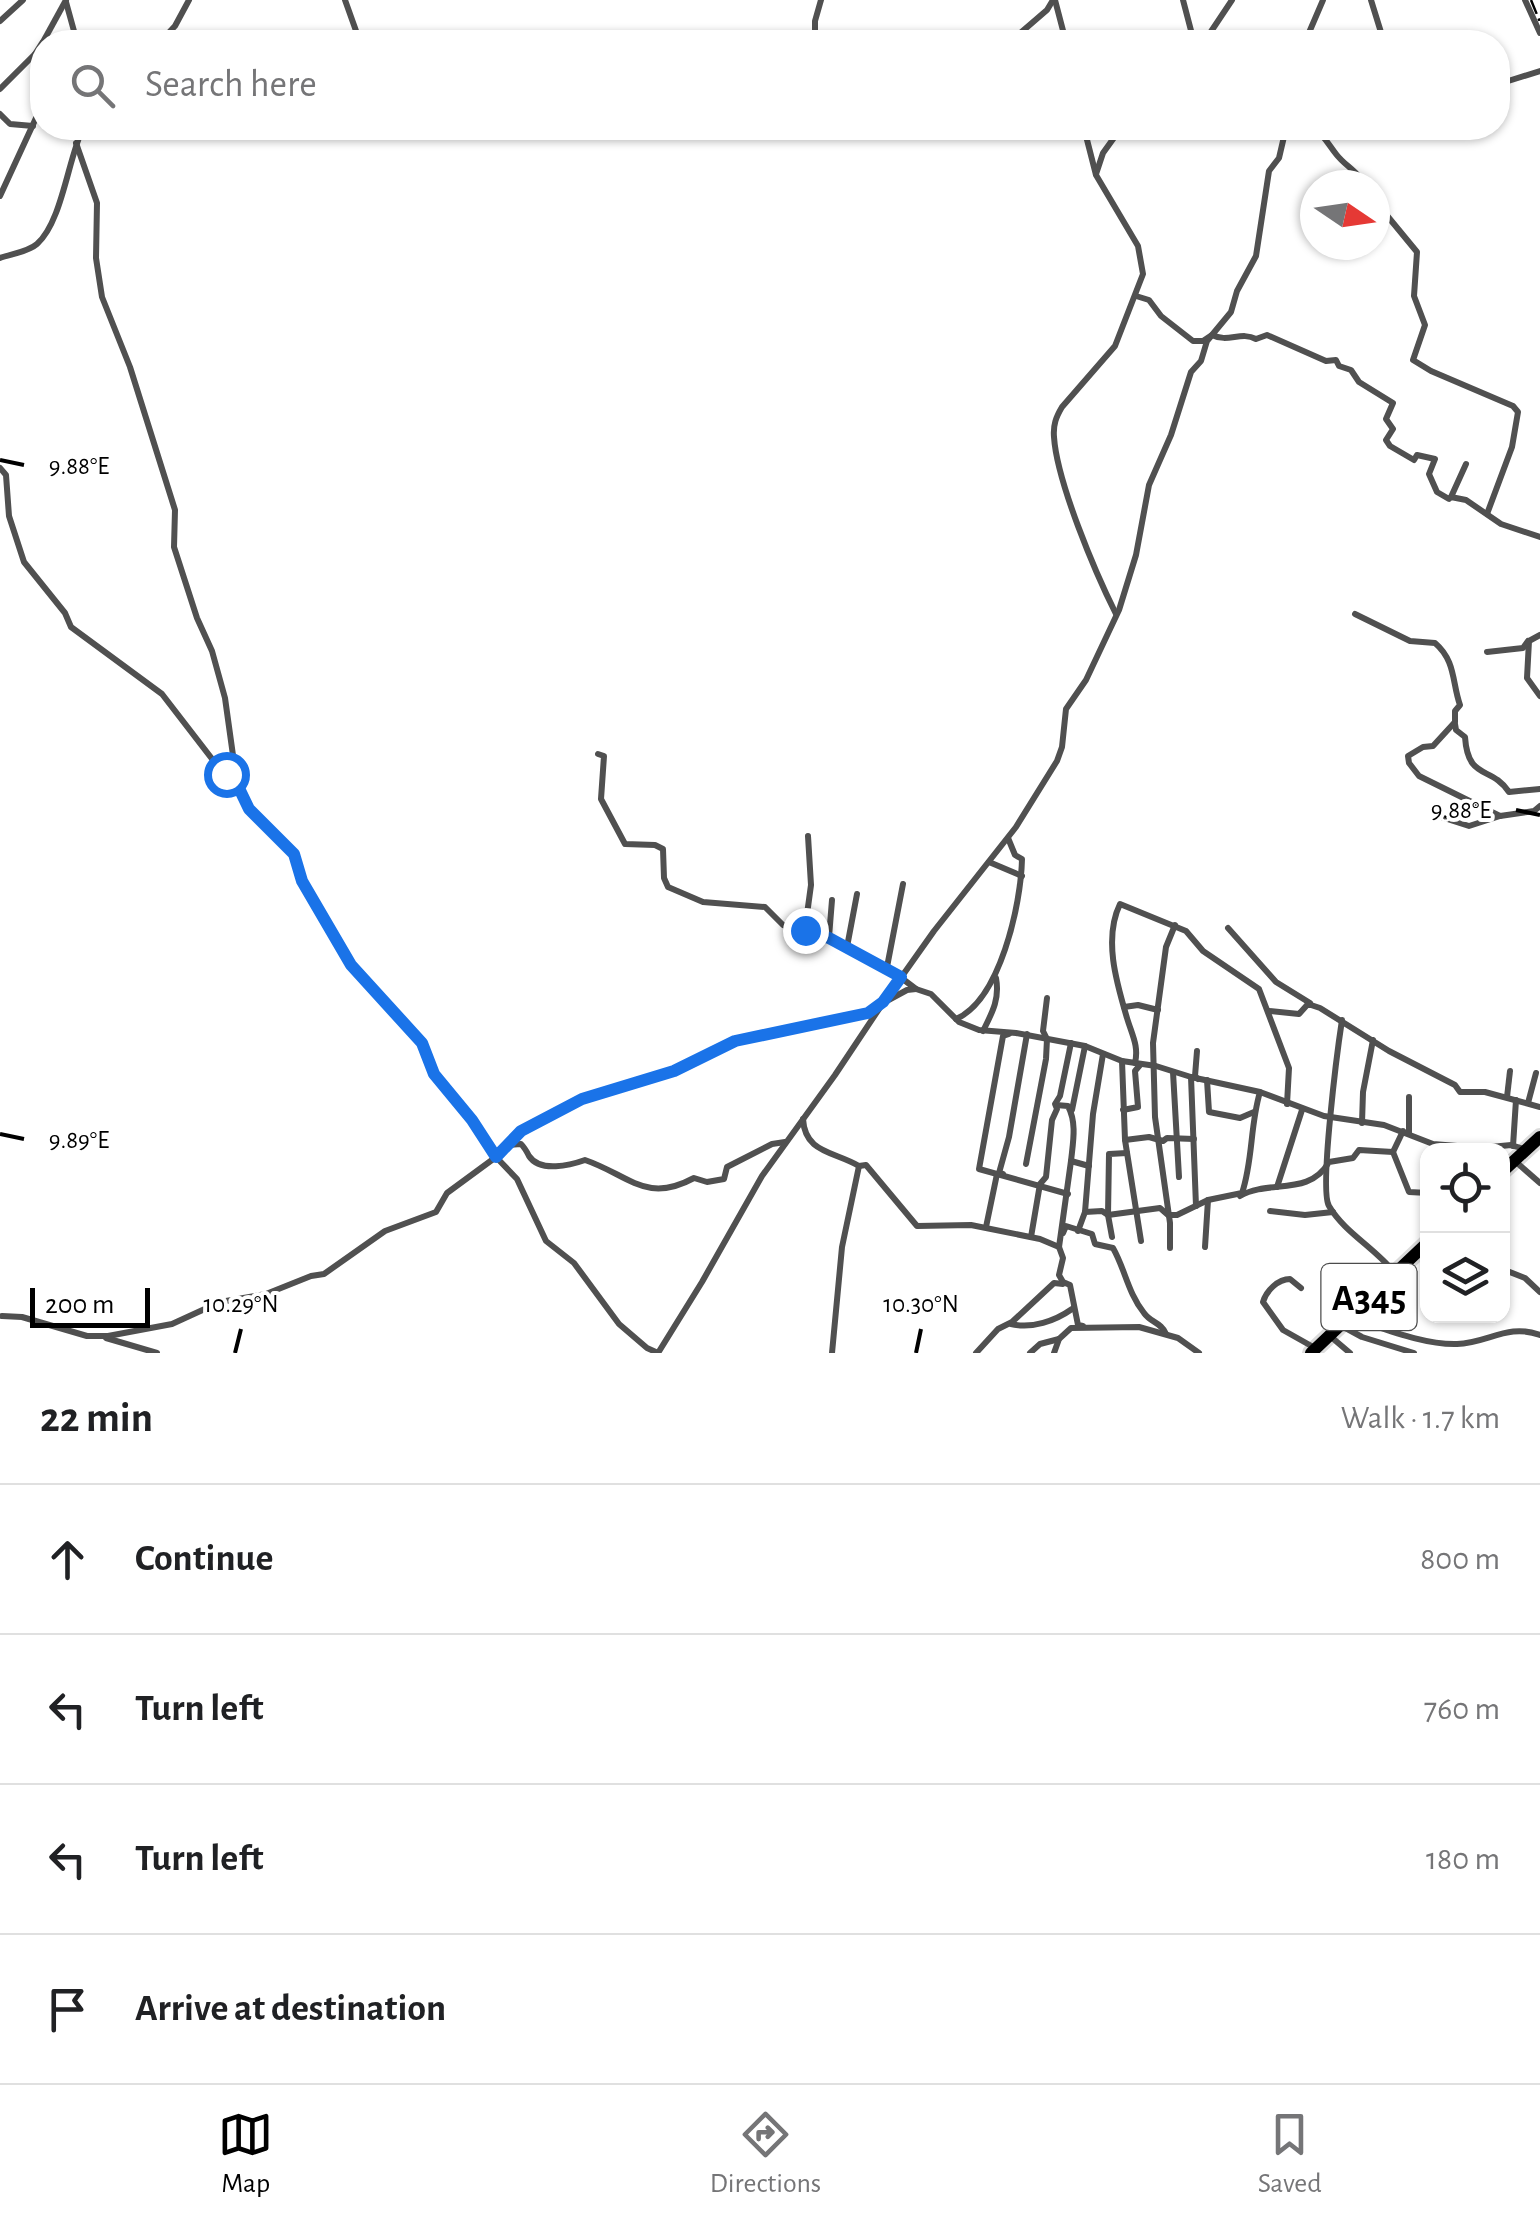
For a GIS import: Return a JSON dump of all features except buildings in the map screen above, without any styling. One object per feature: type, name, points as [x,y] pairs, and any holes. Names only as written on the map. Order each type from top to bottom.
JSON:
[{"type":"highway","points":[[1510,1162],[1517,1153],[1540,1140]]},
{"type":"highway","name":"A345","points":[[1313,1351],[1420,1250]]},
{"type":"street","points":[[0,21],[23,0]]},
{"type":"street","points":[[66,0],[74,30]]},
{"type":"street","points":[[50,30],[66,0]]},
{"type":"street","points":[[171,30],[189,0]]},
{"type":"street","points":[[345,0],[356,30]]},
{"type":"street","points":[[814,30],[820,0]]},
{"type":"street","points":[[1023,30],[1054,0],[1063,30]]},
{"type":"street","points":[[1183,0],[1191,30]]},
{"type":"street","points":[[1209,30],[1232,0]]},
{"type":"street","points":[[1310,30],[1322,0]]},
{"type":"street","points":[[1371,0],[1380,30]]},
{"type":"street","points":[[1526,0],[1540,34]]},
{"type":"street","points":[[0,89],[30,60]]},
{"type":"street","points":[[1510,81],[1540,72]]},
{"type":"street","points":[[0,114],[10,124],[30,126]]},
{"type":"street","points":[[0,196],[30,132]]},
{"type":"street","points":[[0,258],[40,242],[61,204],[78,140]]},
{"type":"street","points":[[1087,140],[1096,174],[1138,246],[1142,274],[1115,346],[1062,407],[1054,430],[1074,511],[1116,614]]},
{"type":"street","points":[[1096,174],[1103,153],[1113,140]]},
{"type":"street","points":[[1136,296],[1148,300],[1160,316],[1193,341],[1203,341],[1212,335],[1232,312],[1237,291],[1256,256],[1269,171],[1279,158],[1283,140]]},
{"type":"street","points":[[1326,140],[1351,170]]},
{"type":"street","points":[[76,143],[97,202],[96,258],[102,297],[130,366],[175,510],[174,547],[212,652],[225,698],[237,784],[249,809],[294,854],[302,881],[351,965],[422,1043],[434,1074],[516,1179],[546,1241],[574,1263],[620,1324],[658,1353],[762,1176],[901,977],[1008,838],[1056,761],[1062,747],[1066,710],[1086,680],[1116,614],[1136,555],[1140,518],[1154,471],[1191,372],[1212,335]]},
{"type":"street","points":[[1390,219],[1417,252],[1414,296],[1426,324],[1413,360],[1431,372],[1517,408],[1512,448],[1487,514]]},
{"type":"street","points":[[1212,335],[1224,339],[1245,335],[1256,340],[1268,336],[1326,362],[1336,360],[1339,366],[1351,370],[1359,382],[1394,404],[1386,420],[1393,429],[1386,440],[1414,460],[1418,455],[1434,458],[1429,471],[1436,492],[1449,499],[1466,500],[1501,524],[1540,537]]},
{"type":"street","points":[[1451,497],[1466,464]]},
{"type":"street","points":[[0,468],[7,481],[9,516],[30,573],[41,582],[75,631],[162,694],[216,764],[237,784]]},
{"type":"street","points":[[1355,614],[1410,641],[1440,646],[1456,676],[1460,705],[1455,711],[1456,730],[1465,737],[1470,762],[1480,772],[1502,782],[1509,792],[1540,789]]},
{"type":"street","points":[[1486,652],[1522,648],[1540,635]]},
{"type":"street","points":[[1529,640],[1527,678],[1540,696]]},
{"type":"street","points":[[1455,722],[1433,746],[1408,756],[1409,763],[1423,778],[1500,816]]},
{"type":"street","points":[[598,754],[604,756],[603,806],[624,844],[663,849],[668,887],[703,902],[764,907],[783,925],[829,938],[887,967],[916,989],[931,994],[955,1019],[983,1031],[1071,1042],[1122,1061],[1260,1092],[1332,1118],[1384,1124],[1432,1143]]},
{"type":"street","points":[[1441,818],[1469,826],[1534,811],[1540,806]]},
{"type":"street","points":[[805,930],[811,885],[808,836]]},
{"type":"street","points":[[955,1019],[969,1013],[995,977],[1008,941],[1022,859],[1015,855],[1008,838]]},
{"type":"street","points":[[989,862],[1022,876]]},
{"type":"street","points":[[887,967],[904,884]]},
{"type":"street","points":[[847,946],[857,894]]},
{"type":"street","points":[[829,938],[832,900]]},
{"type":"street","points":[[1123,1110],[1138,1107],[1137,1045],[1115,973],[1111,941],[1119,906],[1125,905],[1186,931],[1203,951],[1258,988],[1290,1068],[1286,1104]]},
{"type":"street","points":[[1170,1248],[1155,1116],[1153,1043],[1166,946],[1175,925]]},
{"type":"street","points":[[1228,928],[1276,982],[1455,1085],[1460,1092],[1484,1092],[1540,1107]]},
{"type":"street","points":[[983,1031],[994,1010],[998,991],[995,977]]},
{"type":"street","points":[[2,1316],[100,1336],[172,1324],[220,1302],[266,1294],[329,1273],[385,1231],[436,1212],[451,1188],[496,1157],[521,1131],[582,1099],[674,1071],[735,1041],[868,1013],[906,990],[916,989]]},
{"type":"street","points":[[1026,1164],[1047,1039],[1043,1031],[1047,998]]},
{"type":"street","points":[[1269,1012],[1299,1014],[1308,1004],[1320,1008]]},
{"type":"street","points":[[1124,1007],[1158,1010]]},
{"type":"street","points":[[1342,1020],[1335,1057],[1326,1200],[1348,1229],[1376,1251],[1395,1273]]},
{"type":"street","points":[[1013,1032],[1003,1036],[979,1169],[1068,1194]]},
{"type":"street","points":[[1019,1179],[999,1173],[999,1168],[1009,1137],[1027,1034]]},
{"type":"street","points":[[1362,1123],[1363,1092],[1373,1040]]},
{"type":"street","points":[[1054,1104],[1060,1096],[1071,1042]]},
{"type":"street","points":[[1070,1284],[1059,1275],[1059,1247],[1068,1194],[1072,1111],[1085,1046]]},
{"type":"street","points":[[1196,1206],[1197,1051]]},
{"type":"street","points":[[1078,1232],[1086,1212],[1103,1054]]},
{"type":"street","points":[[1122,1061],[1125,1140],[1141,1242]]},
{"type":"street","points":[[1506,1098],[1510,1071]]},
{"type":"street","points":[[1174,1072],[1179,1177]]},
{"type":"street","points":[[1528,1103],[1536,1074]]},
{"type":"street","points":[[1207,1080],[1208,1112],[1240,1118],[1254,1112]]},
{"type":"street","points":[[1218,1200],[1244,1188],[1260,1092]]},
{"type":"street","points":[[1393,1152],[1406,1132],[1409,1097]]},
{"type":"street","points":[[1516,1100],[1517,1153],[1540,1184]]},
{"type":"street","points":[[1054,1104],[1068,1106],[1072,1111]]},
{"type":"street","points":[[1031,1237],[1040,1184],[1046,1177],[1054,1104]]},
{"type":"street","points":[[1277,1187],[1302,1110]]},
{"type":"street","points":[[803,1117],[805,1135],[811,1144],[869,1168],[917,1226],[986,1227],[1059,1247]]},
{"type":"street","points":[[1125,1140],[1194,1140]]},
{"type":"street","points":[[506,1145],[522,1144],[535,1161],[545,1164],[572,1166],[586,1160],[633,1184],[669,1188],[684,1186],[694,1178],[707,1182],[724,1179],[727,1168],[772,1144],[786,1142]]},
{"type":"street","points":[[1169,1219],[1208,1200],[1302,1185],[1319,1176],[1328,1162],[1353,1158],[1359,1150],[1393,1152]]},
{"type":"street","points":[[1246,1192],[1249,1152]]},
{"type":"street","points":[[1393,1152],[1409,1192],[1420,1193]]},
{"type":"street","points":[[1112,1237],[1108,1215],[1109,1154],[1127,1153]]},
{"type":"street","points":[[1510,1153],[1517,1153]]},
{"type":"street","points":[[986,1227],[1000,1161]]},
{"type":"street","points":[[1070,1161],[1089,1166]]},
{"type":"street","points":[[832,1353],[842,1247],[859,1166]]},
{"type":"street","points":[[1205,1247],[1208,1200]]},
{"type":"street","points":[[1086,1212],[1102,1211],[1108,1215],[1160,1208],[1169,1219]]},
{"type":"street","points":[[1270,1211],[1305,1215],[1334,1212]]},
{"type":"street","points":[[1050,1242],[1061,1236],[1066,1226],[1092,1234],[1095,1244],[1113,1248],[1128,1290],[1147,1318],[1161,1324],[1166,1334]]},
{"type":"street","points":[[1510,1273],[1531,1282],[1540,1292]]},
{"type":"street","points":[[1301,1288],[1284,1279],[1262,1302],[1283,1330],[1313,1351]]},
{"type":"street","points":[[976,1353],[998,1329],[1010,1324],[1054,1283],[1070,1284]]},
{"type":"street","points":[[1070,1284],[1078,1325],[1098,1329],[1131,1326],[1166,1334],[1199,1353]]},
{"type":"street","points":[[1010,1324],[1022,1326],[1051,1320],[1072,1309]]},
{"type":"street","points":[[1338,1325],[1436,1342],[1485,1340],[1506,1330],[1540,1334]]},
{"type":"street","points":[[1338,1325],[1350,1353]]},
{"type":"street","points":[[1338,1325],[1414,1353]]},
{"type":"street","points":[[1054,1353],[1059,1339],[1070,1328],[1078,1330],[1083,1326]]},
{"type":"street","points":[[100,1336],[157,1353]]},
{"type":"street","points":[[1030,1353],[1040,1344],[1059,1339]]},
{"type":"street","points":[[1462,1343],[1462,1353]]},
{"type":"railway","points":[[1531,0],[1540,22]]},
{"type":"route","points":[[226,774],[235,780],[249,809],[294,854],[302,881],[351,965],[422,1043],[434,1074],[496,1157],[521,1131],[582,1099],[674,1071],[735,1041],[868,1013],[883,1002],[901,977],[829,938],[805,930]]}]
